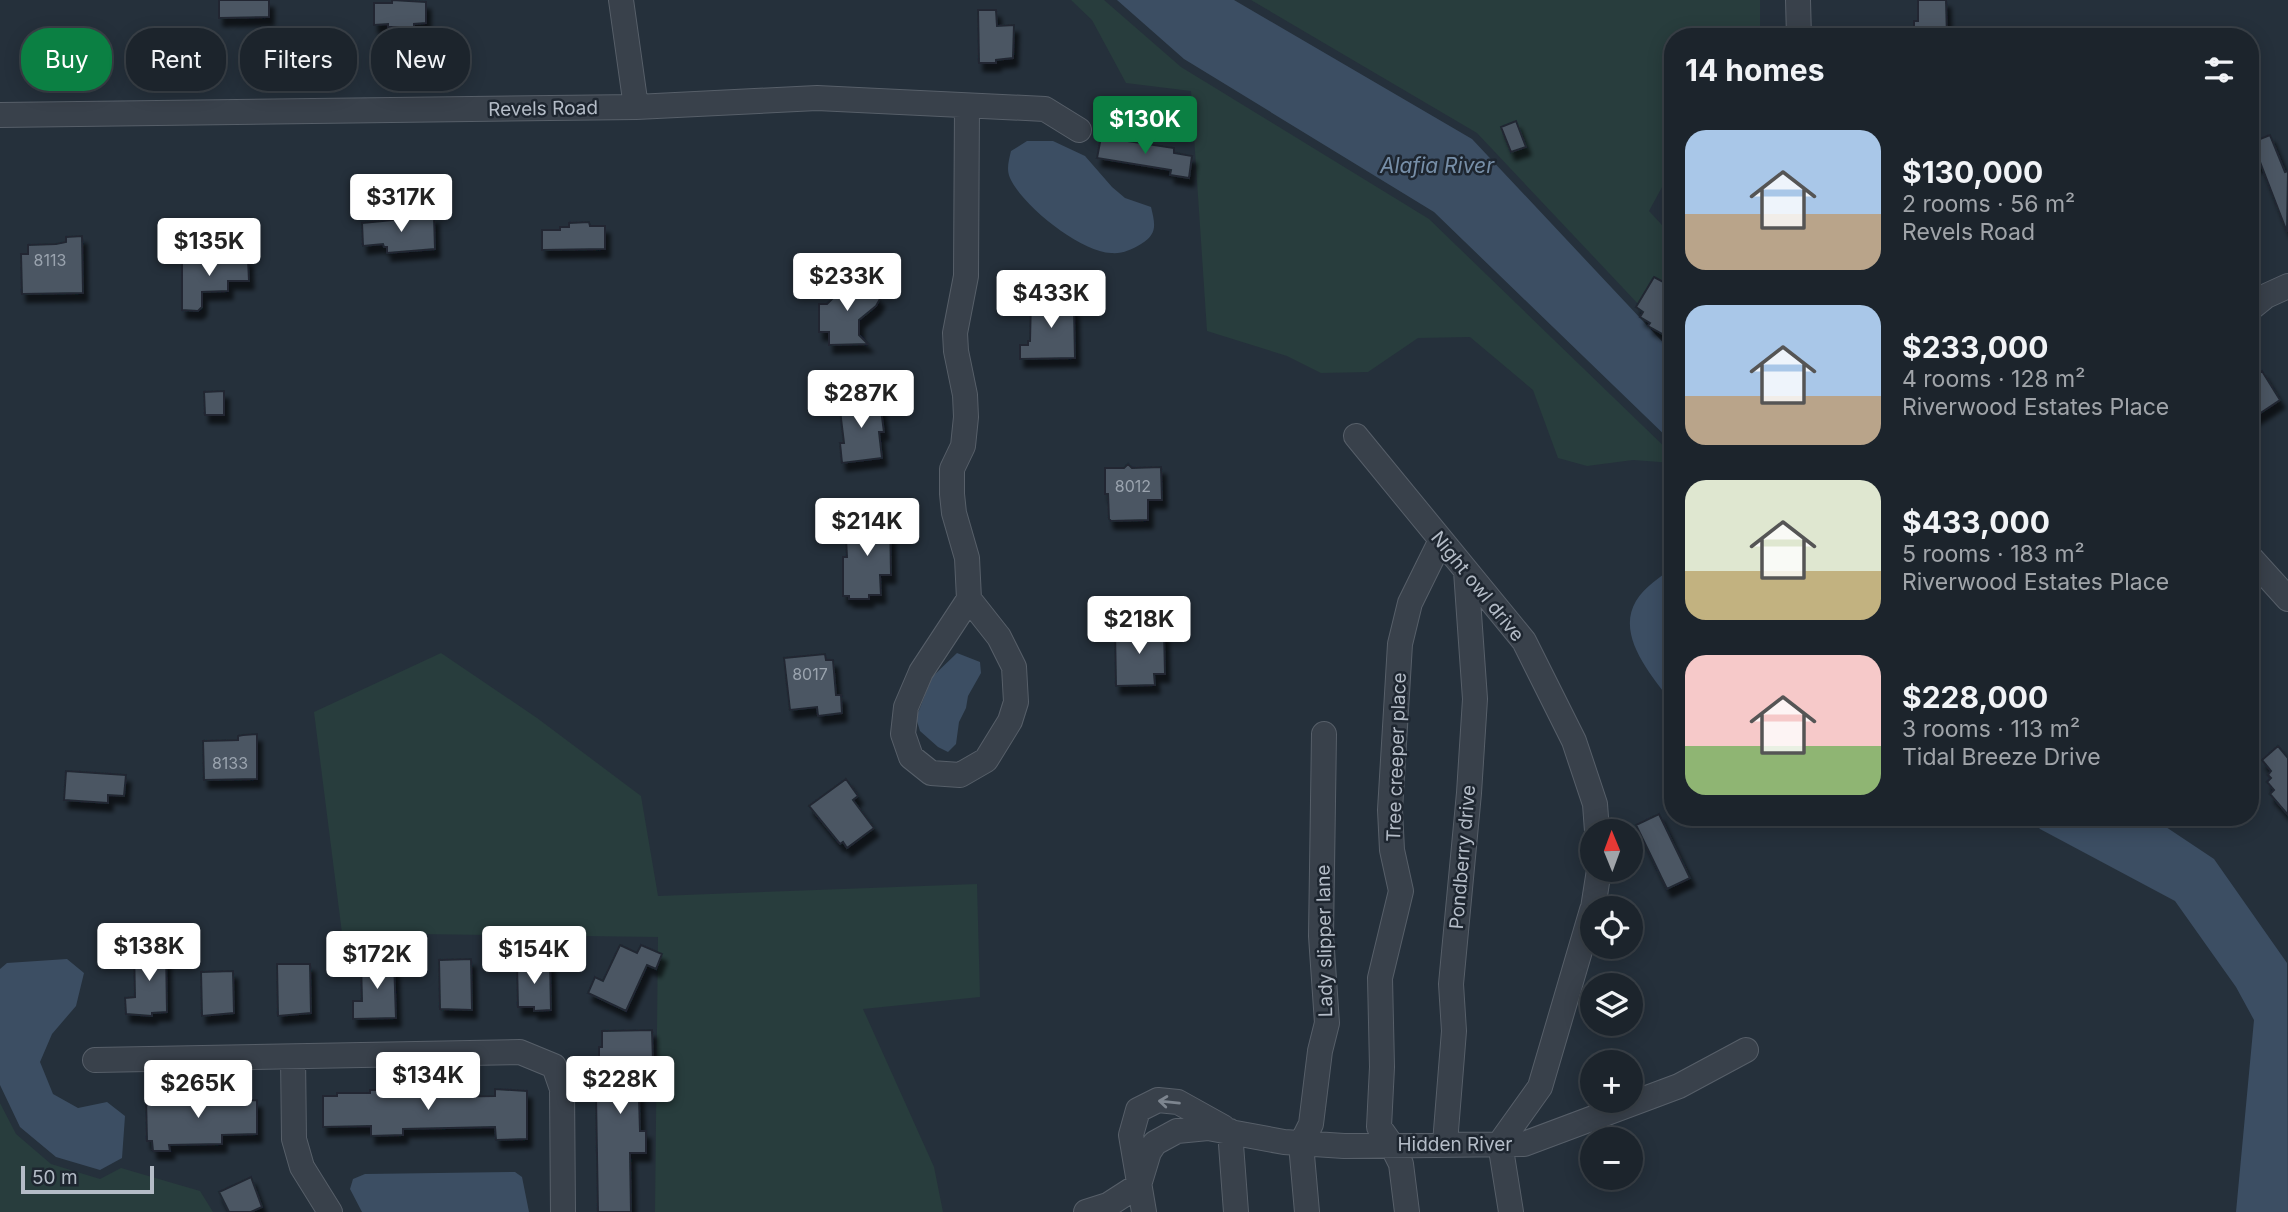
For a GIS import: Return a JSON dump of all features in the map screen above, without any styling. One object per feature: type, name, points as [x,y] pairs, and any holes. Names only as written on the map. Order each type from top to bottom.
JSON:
[{"type":"street","points":[[621,0],[636,107]]},
{"type":"street","points":[[1798,0],[1799,28]]},
{"type":"street","name":"Revels Road","points":[[0,115],[636,107],[817,98],[1045,108],[1079,130]]},
{"type":"street","points":[[967,106],[965,276],[955,332],[966,416],[963,446],[952,469],[952,494],[954,513],[967,558],[968,599],[921,672],[906,707],[903,734],[911,757],[931,773],[960,775],[986,760],[1010,721],[1016,702],[1014,667],[999,637],[968,599]]},
{"type":"street","points":[[2259,302],[2288,286]]},
{"type":"street","name":"Night owl drive","points":[[1356,436],[1524,641],[1574,741],[1595,804],[1596,819]]},
{"type":"street","name":"Tree creeper place","points":[[1391,1143],[1379,1127],[1382,1067],[1380,978],[1401,891],[1392,850],[1390,810],[1400,644],[1410,603],[1441,540]]},
{"type":"street","points":[[2259,567],[2288,599]]},
{"type":"street","name":"Pondberry drive","points":[[1445,1143],[1454,1031],[1451,984],[1475,699],[1466,570]]},
{"type":"street","name":"Lady slipper lane","points":[[1301,1144],[1311,1124],[1320,1051],[1327,1023],[1321,936],[1324,734]]},
{"type":"street","points":[[1511,1212],[1500,1143],[1540,1087],[1580,953]]},
{"type":"street","name":"Hidden River","points":[[1139,1185],[1155,1143],[1192,1129],[1230,1131],[1301,1144],[1344,1146],[1391,1143],[1524,1144],[1679,1086],[1746,1051]]},
{"type":"street","points":[[94,1060],[520,1052],[554,1066],[562,1089],[563,1212]]},
{"type":"street","points":[[293,1057],[294,1139],[302,1167],[330,1212]]},
{"type":"street","name":"Hidden River","points":[[1144,1212],[1131,1135],[1138,1110],[1158,1100],[1178,1102],[1230,1131]]},
{"type":"street","points":[[1230,1131],[1236,1212]]},
{"type":"street","points":[[1391,1143],[1401,1164],[1407,1212]]},
{"type":"street","points":[[1301,1144],[1307,1212]]},
{"type":"street","points":[[1086,1212],[1108,1205],[1139,1185]]},
{"type":"green space","points":[[1071,0],[1104,0],[1181,67],[1429,219],[1664,446],[1664,462],[1633,460],[1587,466],[1558,458],[1533,390],[1470,337],[1418,338],[1368,372],[1321,373],[1287,356],[1207,331],[1191,91],[1126,83],[1092,20]]},
{"type":"green space","points":[[1251,0],[1760,0],[1760,28],[1664,28],[1664,184],[1649,211],[1664,227],[1664,331],[1477,133]]},
{"type":"green space","points":[[441,653],[537,718],[641,796],[658,896],[977,884],[980,997],[863,1009],[934,1167],[943,1212],[655,1212],[658,937],[342,933],[314,712]]},
{"type":"green space","points":[[0,1103],[16,1134],[51,1164],[100,1179],[121,1168],[200,1191],[213,1212],[0,1212]]},
{"type":"water","name":"Alafia River","points":[[1117,0],[1234,0],[1472,139],[1664,343],[1664,434],[1434,212],[1184,59]]},
{"type":"water","points":[[1027,141],[1053,141],[1085,156],[1125,198],[1151,207],[1153,232],[1130,250],[1111,253],[1084,245],[1053,225],[1026,201],[1009,175],[1011,151]]},
{"type":"water","points":[[1664,574],[1664,692],[1639,656],[1630,628],[1636,601]]},
{"type":"water","points":[[957,653],[980,662],[981,673],[968,696],[959,722],[956,744],[948,752],[920,731],[916,718],[932,677]]},
{"type":"water","points":[[2037,826],[2164,826],[2214,859],[2287,963],[2288,1212],[2236,1212],[2254,1020],[2236,987],[2175,901]]},
{"type":"water","points":[[67,959],[84,973],[76,1006],[52,1034],[40,1062],[53,1094],[78,1108],[107,1102],[125,1116],[122,1158],[100,1170],[56,1157],[20,1127],[0,1085],[0,969],[7,963]]},
{"type":"water","points":[[515,1172],[522,1177],[529,1212],[362,1212],[350,1189],[353,1179],[365,1174]]},
{"type":"building","points":[[219,0],[269,0],[269,17],[219,18]]},
{"type":"building","points":[[392,0],[426,2],[426,23],[414,24],[414,27],[374,25],[374,3],[392,3]]},
{"type":"building","points":[[1918,0],[1946,0],[1947,28],[1914,28],[1914,21],[1918,21]]},
{"type":"building","points":[[978,10],[996,10],[997,26],[1014,25],[1013,58],[996,60],[996,63],[979,63]]},
{"type":"building","points":[[1516,121],[1526,147],[1511,152],[1501,127]]},
{"type":"building","points":[[2270,135],[2285,172],[2288,171],[2287,232],[2259,163],[2259,139]]},
{"type":"building","points":[[1101,137],[1174,148],[1174,153],[1192,156],[1189,178],[1170,175],[1171,170],[1097,158]]},
{"type":"building","points":[[434,216],[435,249],[387,253],[387,247],[383,244],[363,246],[362,223]]},
{"type":"building","points":[[589,222],[590,226],[605,226],[605,249],[542,250],[542,230],[560,230],[560,227],[569,227],[569,223]]},
{"type":"building","points":[[82,236],[83,293],[22,294],[21,254],[28,254],[28,245],[56,244],[66,242],[66,237]]},
{"type":"building","points":[[182,259],[248,259],[249,281],[228,281],[228,291],[202,292],[202,307],[198,311],[182,310]]},
{"type":"building","points":[[855,275],[880,299],[876,306],[859,320],[859,335],[868,344],[829,345],[829,332],[819,332],[819,304],[827,304],[846,285],[846,279],[852,279]]},
{"type":"building","points":[[1654,277],[1664,282],[1664,335],[1648,326],[1650,323],[1640,317],[1643,312],[1636,307]]},
{"type":"building","points":[[1063,298],[1074,309],[1075,358],[1020,359],[1020,345],[1028,345],[1030,341],[1031,299]]},
{"type":"building","points":[[2262,371],[2280,400],[2259,414],[2259,373]]},
{"type":"building","points":[[224,391],[224,415],[205,415],[204,392]]},
{"type":"building","points":[[869,398],[870,403],[880,402],[884,432],[879,432],[882,458],[842,463],[840,443],[844,443],[839,402]]},
{"type":"building","points":[[1128,464],[1132,468],[1161,467],[1162,500],[1148,500],[1148,520],[1111,521],[1108,494],[1105,494],[1105,468],[1124,468]]},
{"type":"building","points":[[890,515],[891,575],[880,575],[881,595],[869,595],[869,599],[849,599],[849,596],[843,596],[843,557],[847,557],[846,539],[855,530],[855,522],[865,522],[864,516]]},
{"type":"building","points":[[1148,625],[1148,631],[1164,631],[1165,674],[1154,674],[1155,685],[1116,686],[1115,631],[1123,631],[1123,626]]},
{"type":"building","points":[[825,654],[826,660],[833,660],[836,695],[841,695],[842,713],[818,716],[817,707],[790,710],[784,658]]},
{"type":"building","points":[[257,734],[257,779],[204,780],[203,741],[238,740],[238,736]]},
{"type":"building","points":[[2278,746],[2288,758],[2288,815],[2270,794],[2274,790],[2267,782],[2271,778],[2268,775],[2271,771],[2262,760]]},
{"type":"building","points":[[66,771],[126,775],[124,796],[108,795],[108,803],[64,800]]},
{"type":"building","points":[[846,779],[858,796],[853,800],[874,828],[847,848],[843,842],[840,844],[809,806]]},
{"type":"building","points":[[1659,814],[1690,878],[1667,889],[1643,839],[1643,822]]},
{"type":"building","points":[[620,945],[637,953],[641,945],[662,954],[656,969],[647,965],[626,1011],[588,993],[595,977],[603,981]]},
{"type":"building","points":[[134,949],[166,949],[167,1012],[152,1013],[152,1016],[126,1014],[125,998],[135,997]]},
{"type":"building","points":[[471,959],[472,1010],[440,1009],[439,960]]},
{"type":"building","points":[[394,960],[396,1018],[353,1019],[353,1001],[362,1001],[361,961]]},
{"type":"building","points":[[550,963],[551,1010],[534,1011],[534,1007],[518,1007],[517,964]]},
{"type":"building","points":[[277,964],[310,964],[311,1013],[278,1016]]},
{"type":"building","points":[[233,971],[234,1013],[202,1016],[201,972]]},
{"type":"building","points":[[652,1030],[653,1062],[638,1063],[640,1131],[646,1131],[646,1153],[630,1153],[631,1212],[598,1212],[596,1096],[609,1095],[609,1063],[599,1063],[602,1031]]},
{"type":"building","points":[[402,1087],[402,1092],[431,1091],[431,1097],[495,1096],[495,1089],[527,1091],[527,1139],[496,1140],[495,1127],[403,1129],[403,1135],[371,1136],[371,1126],[323,1127],[323,1096],[337,1096],[337,1093],[370,1093],[370,1090]]},
{"type":"building","points":[[204,1093],[221,1093],[221,1098],[245,1097],[245,1101],[257,1100],[257,1134],[222,1135],[222,1144],[169,1145],[170,1151],[153,1151],[152,1141],[147,1141],[146,1097],[204,1098]]},
{"type":"building","points":[[251,1177],[262,1207],[251,1212],[229,1212],[219,1192]]}]
